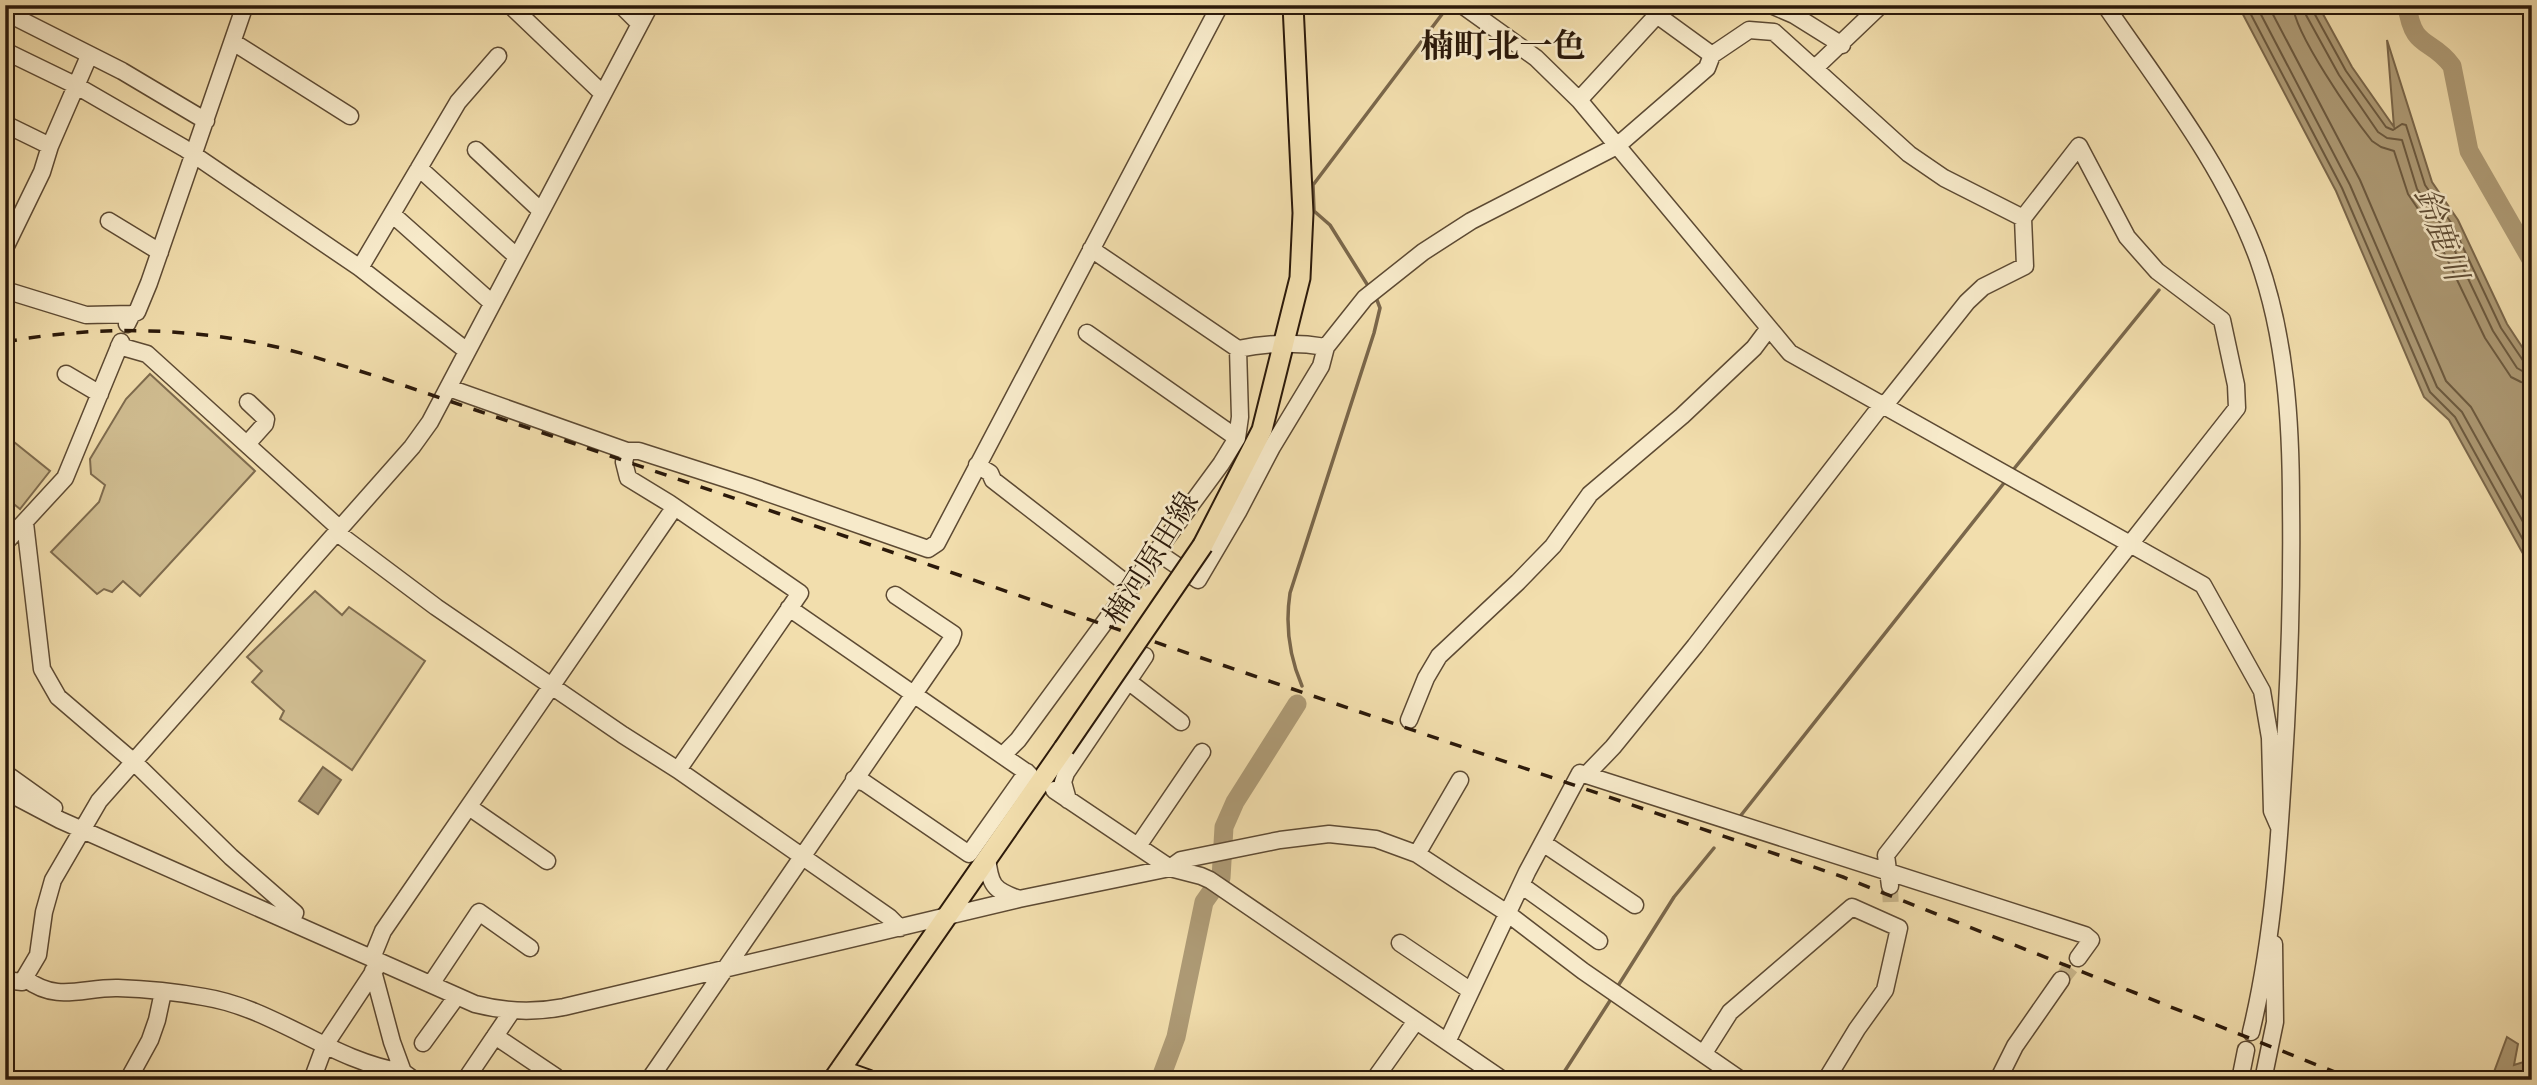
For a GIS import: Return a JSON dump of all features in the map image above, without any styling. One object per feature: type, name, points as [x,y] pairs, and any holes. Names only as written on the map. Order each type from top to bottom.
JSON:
[{"type":"main road","name":"楠河原田線","points":[[837,1075],[1203,545],[1262,430],[1300,278],[1303,213],[1293,5]]},
{"type":"main road","points":[[837,1075],[868,1080]]},
{"type":"street","points":[[5,290],[86,315],[129,319],[137,312],[160,252],[189,151],[245,5]]},
{"type":"street","points":[[510,5],[602,93]]},
{"type":"street","points":[[621,5],[640,24]]},
{"type":"street","points":[[5,992],[24,980],[38,956],[44,912],[53,880],[99,801],[420,437],[449,387],[650,5]]},
{"type":"street","points":[[449,387],[627,451],[639,452],[748,486],[929,549],[937,543],[1220,5]]},
{"type":"street","points":[[1462,5],[1536,58],[1578,100],[1790,353],[2203,584],[2262,691],[2268,719],[2272,811],[2279,827]]},
{"type":"street","points":[[1815,68],[1881,5]]},
{"type":"street","points":[[2105,5],[2216,170],[2244,222],[2272,306],[2288,403],[2291,474],[2290,623],[2279,827],[2269,928],[2251,1032]]},
{"type":"street","points":[[1774,32],[1778,9],[1794,15],[1842,45]]},
{"type":"street","points":[[1578,100],[1662,10],[1712,55]]},
{"type":"street","points":[[5,12],[122,71],[201,118]]},
{"type":"street","points":[[1157,552],[1198,580],[1272,447],[1321,366],[1326,348],[1373,291],[1423,252],[1471,221],[1617,146],[1707,68],[1712,55],[1749,30],[1774,32],[1909,154],[1944,178],[2023,218]]},
{"type":"street","points":[[233,42],[350,116]]},
{"type":"street","points":[[5,51],[75,85],[189,151],[360,268],[467,351]]},
{"type":"street","points":[[5,248],[42,172],[50,146],[89,56]]},
{"type":"street","points":[[360,268],[458,102],[498,56]]},
{"type":"street","points":[[5,124],[50,146]]},
{"type":"street","points":[[1587,774],[1613,747],[1695,646],[1877,411],[1967,302],[1983,287],[2025,266],[2023,218],[2079,146],[2127,237],[2157,271],[2222,320],[2236,385],[2237,408],[1886,855],[1889,880]]},
{"type":"street","points":[[475,150],[540,210]]},
{"type":"street","points":[[419,168],[516,256]]},
{"type":"street","points":[[392,214],[492,303]]},
{"type":"street","points":[[109,221],[160,252]]},
{"type":"street","points":[[1091,249],[1238,349],[1302,343],[1326,348]]},
{"type":"street","points":[[1409,720],[1426,678],[1439,656],[1553,546],[1590,495],[1682,416],[1755,348],[1769,328]]},
{"type":"street","points":[[1087,332],[1237,438]]},
{"type":"street","points":[[5,543],[65,478],[120,344],[147,354],[337,530],[436,607],[802,856],[889,917],[900,928]]},
{"type":"street","points":[[1003,755],[1018,740],[1157,552],[1237,438],[1241,407],[1238,349]]},
{"type":"street","points":[[66,374],[100,394]]},
{"type":"street","points":[[247,444],[265,424],[266,419],[248,402]]},
{"type":"street","points":[[627,451],[624,462],[628,478],[800,593],[677,770]]},
{"type":"street","points":[[977,465],[1131,587]]},
{"type":"street","points":[[312,1080],[325,1045],[375,964],[383,931],[674,508]]},
{"type":"street","points":[[25,523],[39,647],[46,676],[58,697],[135,763],[231,857],[295,913],[291,922]]},
{"type":"street","points":[[649,1080],[953,634],[895,595]]},
{"type":"street","points":[[789,608],[1028,773],[969,854],[865,783],[854,779]]},
{"type":"street","points":[[1068,800],[1063,782],[1066,773],[1145,656]]},
{"type":"street","points":[[1128,681],[1181,722]]},
{"type":"street","points":[[1138,846],[1202,752]]},
{"type":"street","points":[[5,773],[62,814],[60,820]]},
{"type":"street","points":[[1447,1042],[1507,913],[1580,773],[1735,824],[1889,880],[2085,935],[2091,940],[2078,958]]},
{"type":"street","points":[[1417,854],[1460,780]]},
{"type":"street","points":[[1054,790],[1170,868],[1201,876],[1216,884],[1503,1080]]},
{"type":"street","points":[[5,791],[60,820],[291,922],[375,964],[431,984],[475,1004],[512,1011],[545,1011],[1019,899],[1170,868],[1181,860],[1280,839],[1343,834],[1376,839],[1417,854],[1507,913],[1615,993],[1741,1080]]},
{"type":"street","points":[[469,807],[547,861]]},
{"type":"street","points":[[1543,843],[1635,905]]},
{"type":"street","points":[[987,858],[989,874],[995,887],[1019,899]]},
{"type":"street","points":[[1521,885],[1599,941]]},
{"type":"street","points":[[1704,1053],[1730,1012],[1852,907],[1891,917],[1899,928],[1885,990],[1826,1080]]},
{"type":"street","points":[[431,984],[479,912],[530,948]]},
{"type":"street","points":[[2263,1080],[2275,1022],[2274,942],[2269,928]]},
{"type":"street","points":[[1401,943],[1471,991]]},
{"type":"street","points":[[5,980],[24,980],[69,994],[104,988],[163,992],[232,1002],[396,1075],[392,1042],[375,964]]},
{"type":"street","points":[[1997,1080],[2015,1046],[2061,980]]},
{"type":"street","points":[[128,1080],[150,1040],[163,992]]},
{"type":"street","points":[[423,1043],[457,996]]},
{"type":"street","points":[[473,1080],[468,1076],[512,1011]]},
{"type":"street","points":[[1374,1080],[1416,1021]]},
{"type":"street","points":[[495,1036],[556,1077]]},
{"type":"street","points":[[2240,1080],[2246,1050]]},
{"type":"shaded area","points":[[150,374],[255,471],[140,596],[123,581],[112,592],[104,589],[97,594],[51,552],[99,502],[105,485],[91,474],[90,459],[126,399]]},
{"type":"shaded area","points":[[9,438],[50,471],[20,509],[5,497],[5,443]]},
{"type":"shaded area","points":[[315,591],[342,615],[349,607],[425,661],[352,770],[280,719],[284,711],[252,682],[262,671],[247,657]]},
{"type":"water","name":"鈴鹿川","points":[[2238,5],[2318,5],[2352,67],[2394,127],[2387,40],[2432,182],[2458,220],[2507,324],[2532,362],[2532,570],[2449,420],[2424,397],[2336,191]]},
{"type":"water","points":[[323,767],[341,780],[318,814],[299,801]]},
{"type":"water","points":[[2507,1037],[2518,1044],[2514,1065],[2527,1061],[2532,1055],[2532,1080],[2491,1080]]},
{"type":"waterway","points":[[1370,289],[1330,225],[1314,211],[1313,185],[1449,5]]},
{"type":"waterway","points":[[2407,5],[2418,37],[2452,66],[2469,151],[2532,261]]},
{"type":"waterway","points":[[2013,470],[2159,290]]},
{"type":"waterway","points":[[1302,686],[1289,641],[1290,593],[1374,333],[1380,308],[1375,295]]},
{"type":"waterway","points":[[1738,819],[2004,483]]},
{"type":"waterway","points":[[1160,1080],[1176,1037],[1204,902],[1221,878],[1224,827],[1235,802],[1297,704]]},
{"type":"waterway","points":[[1616,989],[1674,897],[1714,848]]},
{"type":"waterway","points":[[1559,1080],[1613,996]]},
{"type":"tunnel","points":[[1890,886],[1891,910]]},
{"type":"tunnel","points":[[2061,980],[2078,958]]},
{"type":"railway","points":[[5,342],[74,333],[178,332],[281,348],[379,377],[1843,877],[2355,1080]]},
{"type":"district","name":"楠町北一色","points":[[1503,49]]}]
